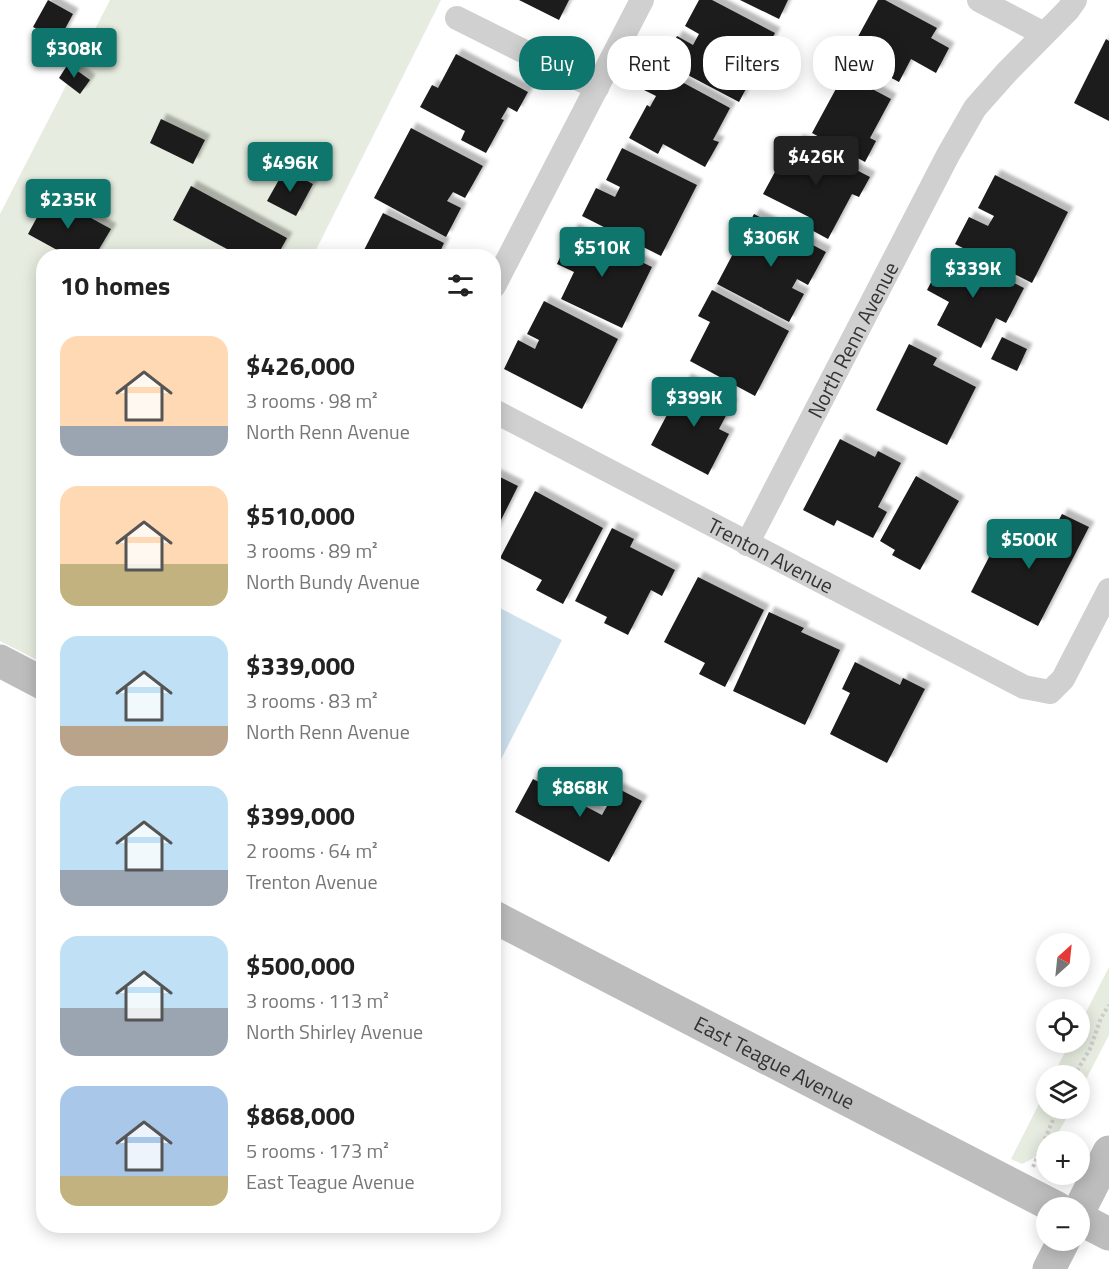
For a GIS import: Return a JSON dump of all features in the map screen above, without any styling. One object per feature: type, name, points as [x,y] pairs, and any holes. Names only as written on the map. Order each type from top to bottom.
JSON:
[{"type":"street","points":[[501,273],[642,0]]},
{"type":"street","points":[[979,0],[1044,34]]},
{"type":"street","name":"North Renn Avenue","points":[[747,544],[948,155],[975,108],[1075,0]]},
{"type":"street","points":[[457,18],[597,88]]},
{"type":"street","name":"Trenton Avenue","points":[[501,415],[1024,687],[1050,692],[1063,679],[1109,590]]},
{"type":"street","points":[[0,661],[36,680]]},
{"type":"street","name":"East Teague Avenue","points":[[501,920],[1037,1197]]},
{"type":"street","points":[[1086,1197],[1109,1152]]},
{"type":"street","points":[[1090,1224],[1109,1234]]},
{"type":"street","points":[[1049,1269],[1058,1251]]},
{"type":"path","points":[[1081,1065],[1109,1005]]},
{"type":"path","points":[[1022,1189],[1053,1119]]},
{"type":"shaded area","points":[[110,0],[441,0],[316,249],[36,249],[36,659],[0,641],[0,214]]},
{"type":"shaded area","points":[[1109,967],[1109,1035],[1090,1072],[1090,1065],[1058,1065],[1065,1053],[1090,1053],[1090,1004]]},
{"type":"shaded area","points":[[1036,1110],[1036,1119],[1066,1119],[1059,1131],[1036,1131],[1036,1157],[1022,1164],[1011,1159]]},
{"type":"water","points":[[501,609],[562,640],[501,759]]},
{"type":"building","points":[[48,0],[73,14],[59,40],[33,27]]},
{"type":"building","points":[[519,0],[569,0],[559,20]]},
{"type":"building","points":[[699,0],[712,0],[775,33],[773,36],[703,36],[703,83],[691,77],[691,44],[693,45],[699,34],[685,26]]},
{"type":"building","points":[[740,0],[788,0],[779,19]]},
{"type":"building","points":[[878,0],[885,0],[937,28],[931,38],[949,48],[936,73],[911,59],[899,82],[895,80],[895,36],[858,36]]},
{"type":"building","points":[[1106,39],[1109,41],[1109,121],[1074,103]]},
{"type":"building","points":[[456,54],[519,87],[519,90],[528,92],[517,112],[508,107],[501,119],[504,120],[486,153],[461,140],[465,131],[420,107],[432,85],[438,88]]},
{"type":"building","points":[[68,64],[90,80],[80,94],[59,78]]},
{"type":"building","points":[[691,87],[730,108],[713,140],[719,142],[705,167],[663,144],[658,154],[629,138],[647,105],[650,107],[656,96],[644,90],[691,90]]},
{"type":"building","points":[[716,90],[745,90],[739,102]]},
{"type":"building","points":[[835,90],[874,90],[891,99],[870,138],[876,141],[865,162],[812,133]]},
{"type":"building","points":[[161,119],[205,140],[193,164],[150,143]]},
{"type":"building","points":[[411,128],[483,166],[465,198],[453,192],[447,201],[461,208],[446,237],[374,198]]},
{"type":"building","points":[[798,140],[870,177],[859,197],[852,194],[828,239],[804,226],[809,217],[763,194],[776,170],[781,173]]},
{"type":"building","points":[[622,148],[697,185],[661,256],[582,216],[596,188],[615,197],[620,187],[606,180]]},
{"type":"building","points":[[285,169],[313,184],[296,216],[267,201]]},
{"type":"building","points":[[995,175],[1068,212],[1032,283],[955,244],[969,217],[988,226],[994,216],[978,208]]},
{"type":"building","points":[[191,186],[287,238],[281,249],[227,249],[173,220]]},
{"type":"building","points":[[49,195],[111,229],[99,249],[55,249],[28,234]]},
{"type":"building","points":[[383,213],[444,243],[441,249],[365,249]]},
{"type":"building","points":[[754,214],[826,252],[808,285],[797,279],[792,288],[804,294],[789,322],[717,284]]},
{"type":"building","points":[[573,229],[652,267],[622,328],[561,299],[574,272],[557,264]]},
{"type":"building","points":[[956,253],[1024,288],[1006,323],[996,318],[981,348],[937,325],[949,302],[927,290],[941,263],[948,267]]},
{"type":"building","points":[[712,290],[789,331],[755,396],[690,361],[710,322],[698,316]]},
{"type":"building","points":[[544,301],[618,339],[582,409],[504,369],[518,340],[535,349],[539,340],[527,334]]},
{"type":"building","points":[[1002,337],[1027,349],[1017,371],[991,359]]},
{"type":"building","points":[[909,344],[937,358],[933,365],[976,387],[947,445],[876,410]]},
{"type":"building","points":[[686,379],[732,404],[719,429],[729,434],[708,475],[651,445]]},
{"type":"building","points":[[840,439],[875,457],[878,451],[901,463],[878,507],[887,512],[873,538],[837,520],[834,526],[803,510]]},
{"type":"building","points":[[916,476],[959,501],[920,570],[892,555],[895,550],[880,541]]},
{"type":"building","points":[[501,478],[518,486],[501,520]]},
{"type":"building","points":[[535,491],[603,528],[563,604],[536,590],[542,580],[501,559]]},
{"type":"building","points":[[1062,514],[1089,527],[1038,626],[971,592],[1004,528],[1044,548]]},
{"type":"building","points":[[612,528],[634,539],[630,547],[675,570],[662,596],[651,590],[628,635],[604,623],[607,617],[575,601]]},
{"type":"building","points":[[698,577],[764,610],[725,687],[699,674],[705,663],[664,642]]},
{"type":"building","points":[[769,612],[804,628],[801,632],[840,650],[805,725],[733,691]]},
{"type":"building","points":[[855,662],[900,685],[903,678],[925,689],[887,763],[830,734],[850,693],[842,689]]},
{"type":"building","points":[[533,779],[602,815],[617,788],[642,801],[609,862],[515,812]]}]
